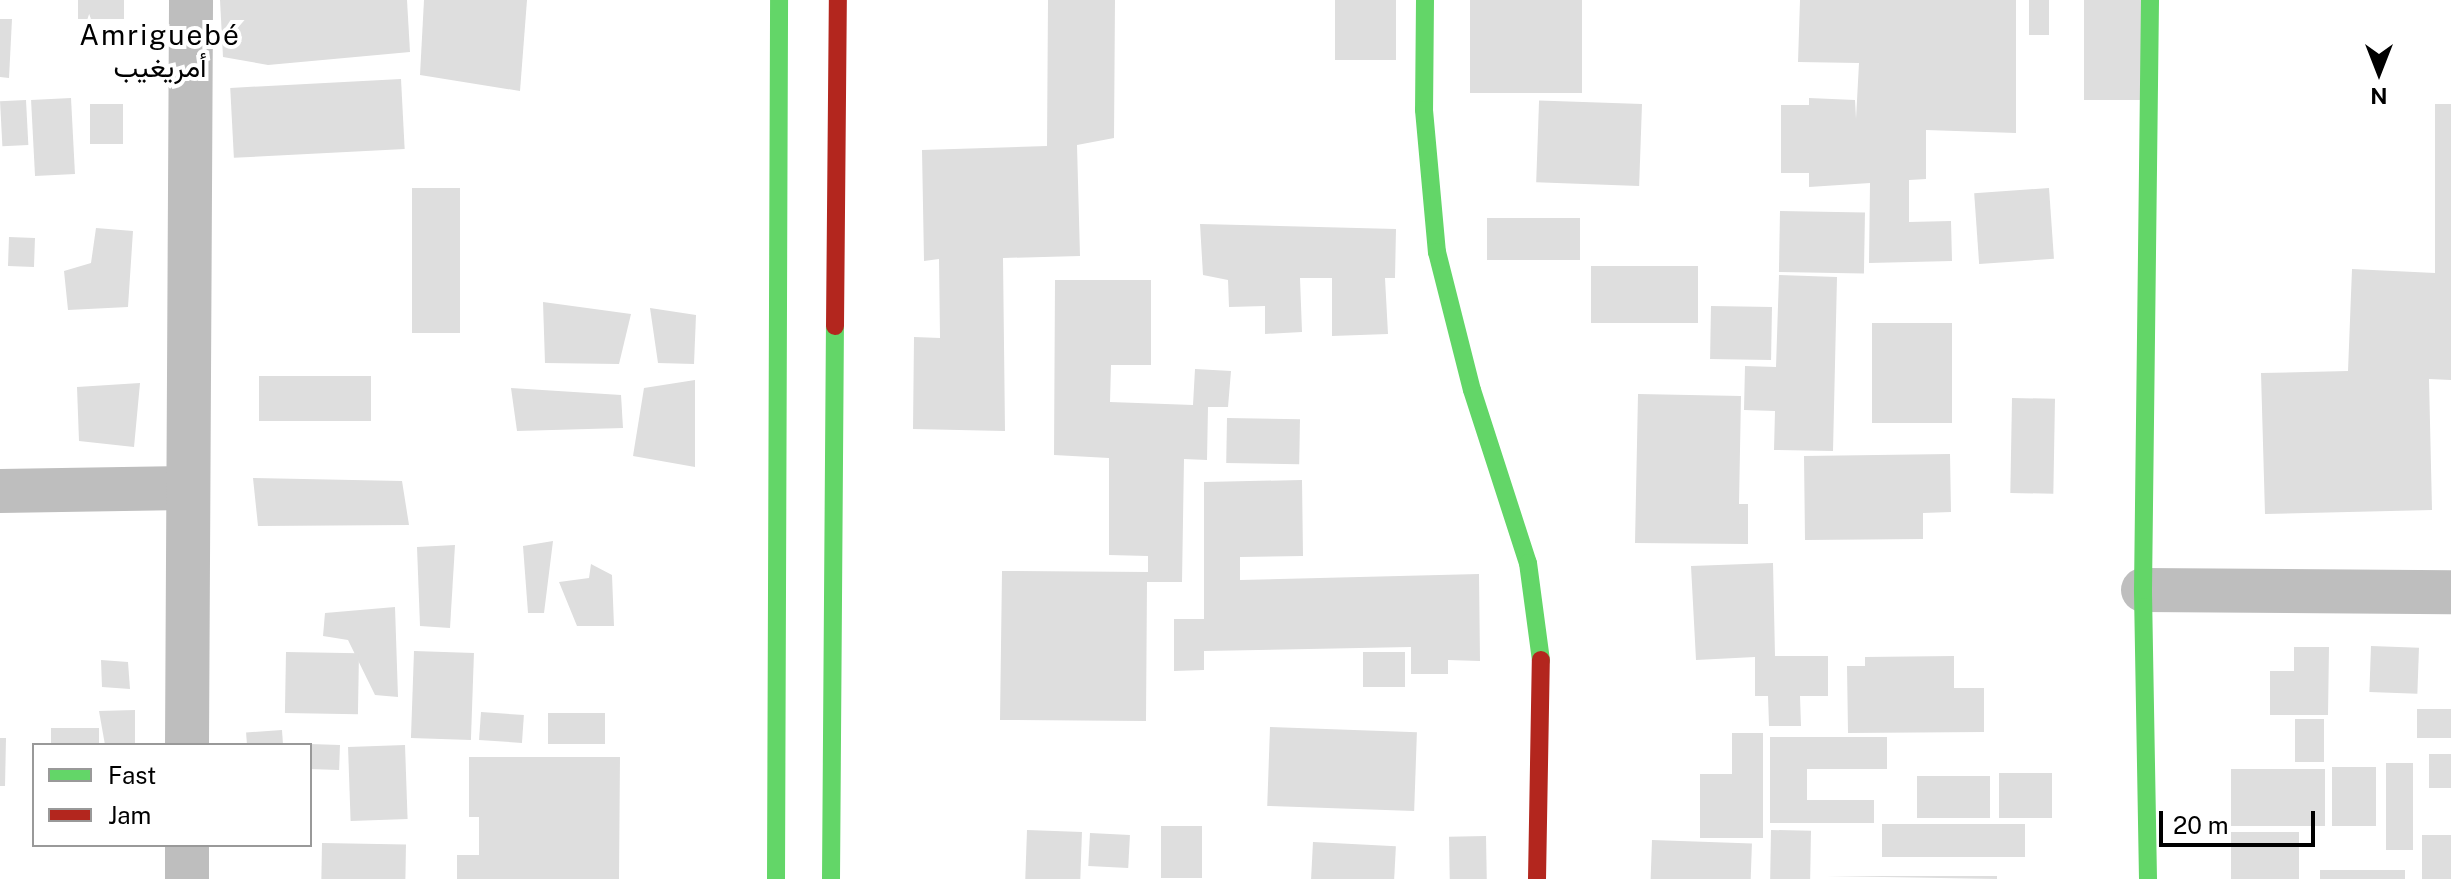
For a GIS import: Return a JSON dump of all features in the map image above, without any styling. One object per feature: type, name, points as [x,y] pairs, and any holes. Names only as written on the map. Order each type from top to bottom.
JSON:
[{"type":"street","points":[[187,743],[185,488],[191,0]]},
{"type":"street","points":[[776,879],[779,0]]},
{"type":"street","points":[[831,879],[838,0]]},
{"type":"street","points":[[1425,0],[1424,110],[1437,252],[1472,390],[1528,563],[1542,665],[1537,879]]},
{"type":"street","points":[[2148,879],[2143,590],[2150,0]]},
{"type":"street","points":[[0,491],[185,488]]},
{"type":"street","points":[[2143,590],[2451,592]]},
{"type":"street","points":[[187,847],[187,879]]},
{"type":"building","points":[[78,0],[124,0],[124,19],[78,19]]},
{"type":"building","points":[[220,0],[407,0],[410,52],[268,65],[223,57]]},
{"type":"building","points":[[424,0],[527,0],[520,91],[420,75]]},
{"type":"building","points":[[1048,0],[1115,0],[1114,138],[1077,145],[1080,256],[1003,258],[1005,431],[913,429],[914,337],[940,338],[939,259],[924,261],[922,150],[1047,146]]},
{"type":"building","points":[[1335,0],[1396,0],[1396,60],[1335,60]]},
{"type":"building","points":[[1470,0],[1582,0],[1582,93],[1470,93]]},
{"type":"building","points":[[1800,0],[2016,0],[2016,133],[1926,130],[1926,179],[1909,180],[1909,222],[1951,221],[1952,261],[1869,263],[1870,183],[1809,187],[1809,173],[1781,173],[1781,105],[1809,105],[1809,98],[1855,100],[1856,119],[1859,63],[1798,62]]},
{"type":"building","points":[[2029,0],[2049,0],[2049,35],[2029,35]]},
{"type":"building","points":[[2084,0],[2142,0],[2142,100],[2084,100]]},
{"type":"building","points":[[0,19],[12,19],[9,78],[0,77]]},
{"type":"building","points":[[401,79],[405,149],[234,158],[230,88]]},
{"type":"building","points":[[71,98],[75,174],[35,176],[31,100]]},
{"type":"building","points":[[26,100],[28,145],[2,146],[0,101]]},
{"type":"building","points":[[1539,100],[1642,104],[1639,186],[1536,182]]},
{"type":"building","points":[[90,104],[123,104],[123,144],[90,144]]},
{"type":"building","points":[[2435,104],[2451,104],[2451,380],[2429,379],[2432,510],[2265,514],[2261,373],[2348,371],[2352,269],[2435,273]]},
{"type":"building","points":[[412,188],[460,188],[460,333],[412,333]]},
{"type":"building","points":[[2049,188],[2054,259],[1979,264],[1974,193]]},
{"type":"building","points":[[1780,211],[1865,212],[1864,273],[1779,272]]},
{"type":"building","points":[[1487,218],[1580,218],[1580,260],[1487,260]]},
{"type":"building","points":[[1200,224],[1396,229],[1395,278],[1385,278],[1388,334],[1332,336],[1332,278],[1300,278],[1302,332],[1265,334],[1265,306],[1229,307],[1228,280],[1203,275]]},
{"type":"building","points":[[96,228],[133,231],[128,307],[68,310],[64,271],[91,263]]},
{"type":"building","points":[[9,237],[35,238],[34,267],[8,266]]},
{"type":"building","points":[[1591,266],[1698,266],[1698,323],[1591,323]]},
{"type":"building","points":[[1779,275],[1837,277],[1833,451],[1774,450],[1775,411],[1744,410],[1745,366],[1776,367]]},
{"type":"building","points":[[1055,280],[1151,280],[1151,365],[1111,365],[1110,402],[1193,405],[1195,369],[1231,371],[1228,407],[1208,407],[1207,460],[1184,459],[1182,582],[1147,582],[1146,721],[1000,720],[1002,571],[1148,572],[1148,556],[1109,555],[1109,458],[1054,455]]},
{"type":"building","points":[[543,302],[631,314],[619,364],[545,363]]},
{"type":"building","points":[[1711,306],[1772,307],[1771,360],[1710,359]]},
{"type":"building","points":[[650,308],[696,315],[694,364],[658,363]]},
{"type":"building","points":[[1872,323],[1952,323],[1952,423],[1872,423]]},
{"type":"building","points":[[259,376],[371,376],[371,421],[259,421]]},
{"type":"building","points":[[695,380],[695,467],[633,456],[644,388]]},
{"type":"building","points":[[140,383],[134,447],[79,441],[77,387]]},
{"type":"building","points":[[511,388],[621,395],[623,428],[517,431]]},
{"type":"building","points":[[1638,394],[1741,396],[1739,504],[1748,504],[1748,544],[1635,543]]},
{"type":"building","points":[[2012,398],[2055,399],[2053,494],[2010,493]]},
{"type":"building","points":[[1227,418],[1300,419],[1299,464],[1226,463]]},
{"type":"building","points":[[1950,454],[1951,512],[1923,513],[1923,539],[1805,540],[1804,456]]},
{"type":"building","points":[[253,478],[402,481],[409,525],[258,526]]},
{"type":"building","points":[[1302,480],[1303,556],[1240,557],[1240,580],[1479,574],[1480,661],[1448,660],[1448,674],[1411,674],[1411,647],[1204,651],[1204,670],[1174,671],[1174,619],[1204,619],[1204,482]]},
{"type":"building","points":[[553,541],[544,613],[528,613],[523,546]]},
{"type":"building","points":[[455,545],[450,628],[420,626],[417,547]]},
{"type":"building","points":[[1773,563],[1775,656],[1828,656],[1828,696],[1800,696],[1801,726],[1769,726],[1768,696],[1755,696],[1755,657],[1696,660],[1691,566]]},
{"type":"building","points":[[591,564],[612,575],[614,626],[577,626],[559,582],[589,578]]},
{"type":"building","points":[[395,607],[398,697],[375,695],[348,640],[323,636],[325,613]]},
{"type":"building","points":[[2371,646],[2419,648],[2417,694],[2369,692]]},
{"type":"building","points":[[2294,647],[2329,647],[2328,715],[2270,715],[2270,671],[2294,671]]},
{"type":"building","points":[[414,651],[474,653],[471,740],[411,738]]},
{"type":"building","points":[[286,652],[359,653],[358,714],[285,713]]},
{"type":"building","points":[[1363,652],[1405,652],[1405,687],[1363,687]]},
{"type":"building","points":[[1954,656],[1954,688],[1984,688],[1984,732],[1848,733],[1847,666],[1865,666],[1865,657]]},
{"type":"building","points":[[101,660],[128,662],[130,689],[102,687]]},
{"type":"building","points":[[2417,709],[2451,709],[2451,738],[2417,738]]},
{"type":"building","points":[[135,710],[135,743],[105,743],[99,711]]},
{"type":"building","points":[[481,712],[524,715],[522,743],[479,740]]},
{"type":"building","points":[[548,713],[605,713],[605,744],[548,744]]},
{"type":"building","points":[[2295,719],[2324,719],[2324,762],[2295,762]]},
{"type":"building","points":[[1270,727],[1417,732],[1414,811],[1267,806]]},
{"type":"building","points":[[51,728],[99,728],[99,743],[51,743]]},
{"type":"building","points":[[282,730],[283,743],[247,743],[246,733]]},
{"type":"building","points":[[1732,733],[1763,733],[1763,838],[1700,838],[1700,774],[1732,774]]},
{"type":"building","points":[[1770,737],[1887,737],[1887,769],[1807,769],[1807,800],[1874,800],[1874,823],[1770,823]]},
{"type":"building","points":[[0,738],[6,738],[5,786],[0,786]]},
{"type":"building","points":[[312,744],[340,745],[339,770],[312,769]]},
{"type":"building","points":[[405,745],[408,819],[351,821],[348,747]]},
{"type":"building","points":[[2429,754],[2451,754],[2451,788],[2429,788]]},
{"type":"building","points":[[469,757],[620,757],[619,879],[457,879],[457,855],[479,855],[479,817],[469,817]]},
{"type":"building","points":[[2386,763],[2413,763],[2413,850],[2386,850]]},
{"type":"building","points":[[2332,767],[2376,767],[2376,826],[2332,826]]},
{"type":"building","points":[[2231,769],[2325,769],[2325,826],[2231,826]]},
{"type":"building","points":[[1999,773],[2052,773],[2052,818],[1999,818]]},
{"type":"building","points":[[1917,776],[1990,776],[1990,818],[1917,818]]},
{"type":"building","points":[[1882,824],[2025,824],[2025,857],[1882,857]]},
{"type":"building","points":[[1161,826],[1202,826],[1202,878],[1161,878]]},
{"type":"building","points":[[1027,830],[1082,832],[1080,879],[1025,879]]},
{"type":"building","points":[[1771,830],[1811,831],[1810,879],[1770,879]]},
{"type":"building","points":[[2231,832],[2299,832],[2299,879],[2231,879]]},
{"type":"building","points":[[1090,833],[1130,835],[1128,868],[1088,866]]},
{"type":"building","points":[[2422,835],[2451,835],[2451,879],[2422,879]]},
{"type":"building","points":[[1486,836],[1487,879],[1450,879],[1449,837]]},
{"type":"building","points":[[1652,840],[1752,843],[1751,879],[1651,879]]},
{"type":"building","points":[[1313,842],[1396,846],[1394,879],[1311,879]]},
{"type":"building","points":[[322,843],[406,844],[405,879],[321,879]]},
{"type":"building","points":[[2320,870],[2405,870],[2405,879],[2320,879]]},
{"type":"building","points":[[1826,876],[1997,876],[1997,879]]},
{"type":"traffic: fast","points":[[776,879],[779,0]]},
{"type":"traffic: fast","points":[[1425,0],[1424,110],[1437,252],[1472,390],[1528,563],[1541,660]]},
{"type":"traffic: fast","points":[[2148,879],[2143,590],[2150,0]]},
{"type":"traffic: fast","points":[[831,879],[835,326]]},
{"type":"traffic: jam","points":[[835,326],[838,0]]},
{"type":"traffic: jam","points":[[1537,879],[1541,660]]},
{"type":"district","name":"Amriguebé أمريغيب","points":[[160,51]]}]
